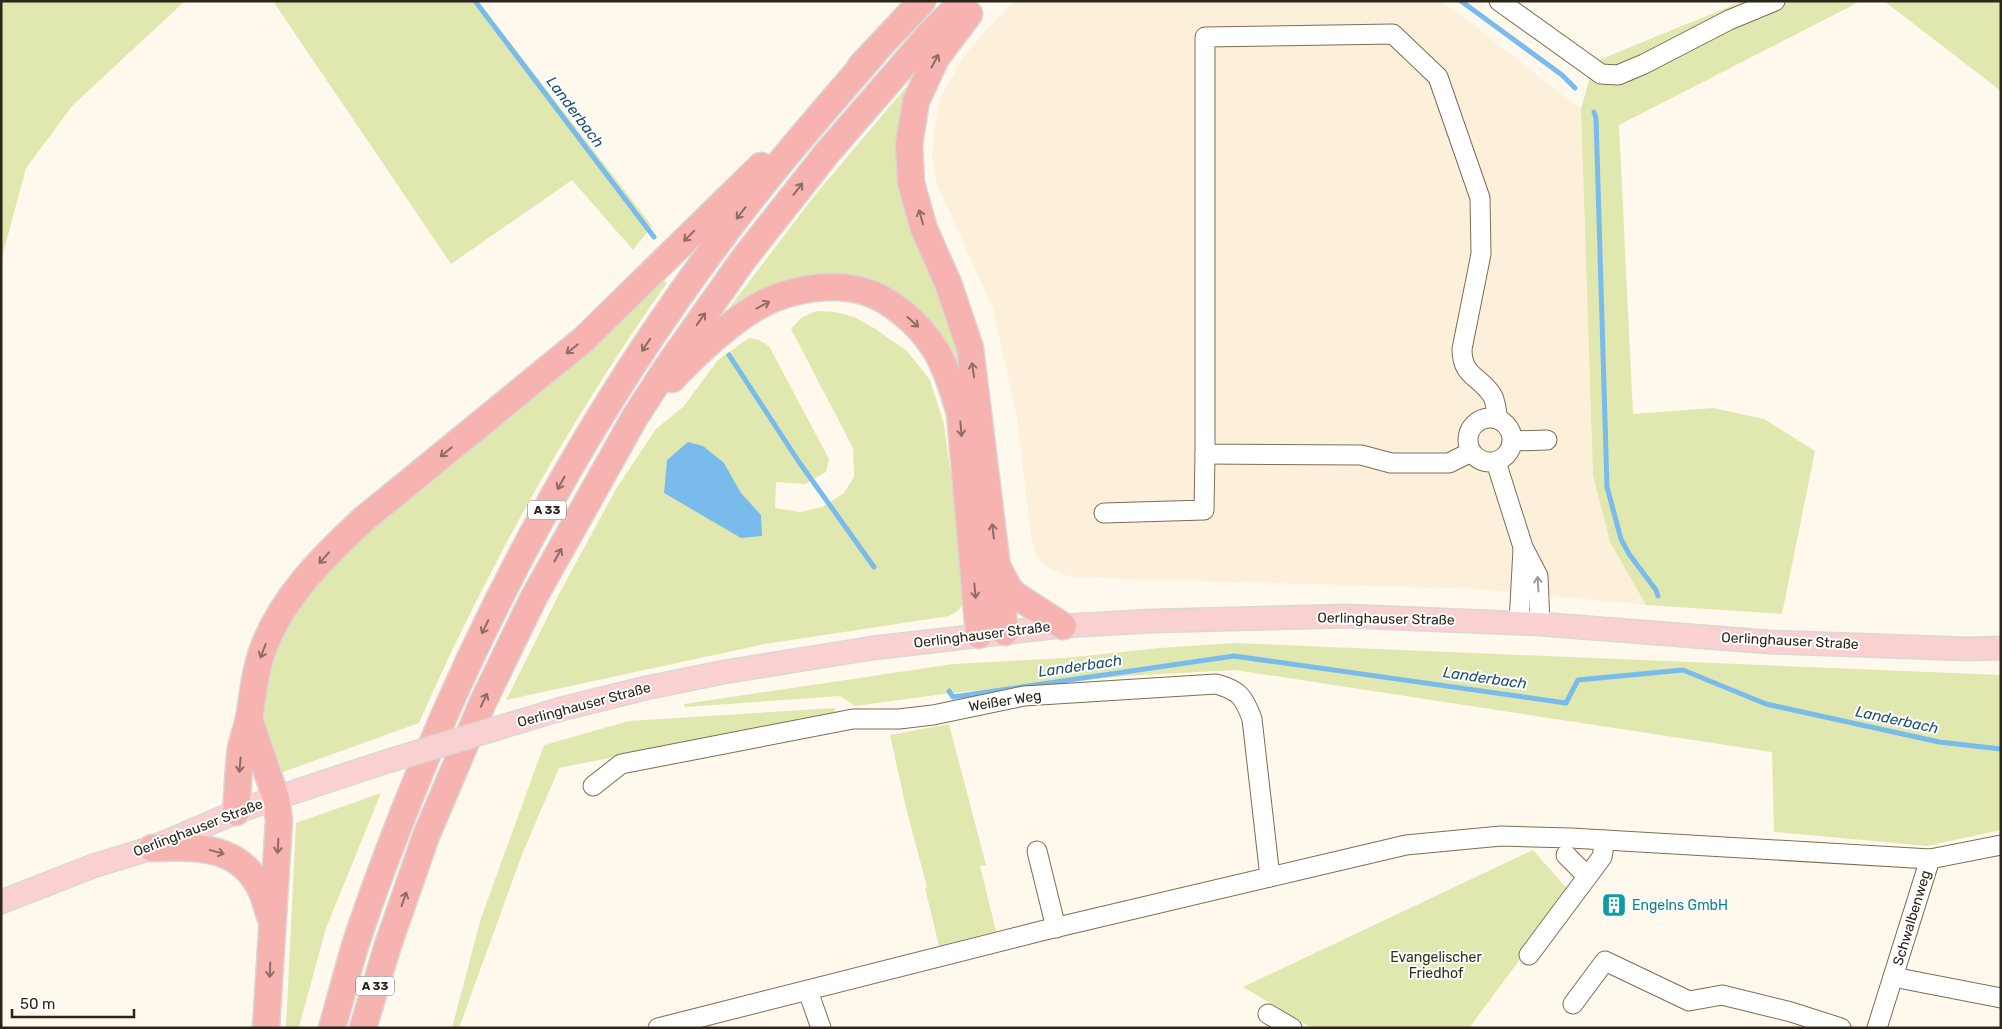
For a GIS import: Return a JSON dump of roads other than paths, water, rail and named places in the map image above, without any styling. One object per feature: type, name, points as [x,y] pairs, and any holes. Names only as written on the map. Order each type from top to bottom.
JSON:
[{"type":"highway","name":"A 33","points":[[332,1028],[355,946],[382,869],[445,711],[507,582],[563,479],[646,346],[718,241],[805,132],[922,1]]},
{"type":"highway","name":"A 33","points":[[363,1028],[388,945],[426,836],[483,702],[534,597],[635,417],[666,369],[762,234],[827,153],[930,34],[963,1]]},
{"type":"highway","points":[[979,1],[936,58],[916,101],[909,144],[911,183],[924,229],[948,283],[970,348],[1005,632]]},
{"type":"highway","points":[[236,812],[242,747],[249,719],[253,684],[262,653],[279,616],[301,584],[334,546],[364,519],[583,340],[873,54]]},
{"type":"highway","points":[[635,417],[730,326],[766,302],[797,291],[829,286],[863,290],[891,304],[916,324],[935,350],[950,380],[960,413],[979,635]]},
{"type":"highway","points":[[998,568],[1008,588],[1015,595],[1063,626]]},
{"type":"highway","points":[[249,719],[276,798],[280,820],[266,1028]]},
{"type":"highway","points":[[152,848],[186,847],[204,849],[220,852],[234,859],[248,872],[261,889],[272,922]]},
{"type":"main road","name":"Oerlinghauser Straße","points":[[1,902],[93,866],[152,848],[236,812],[276,798],[388,761],[561,709],[646,688],[724,672],[873,648],[1063,626],[1347,616],[1530,623],[1769,642],[1968,649],[2001,648]]},
{"type":"street","points":[[1499,1],[1601,74],[1618,75],[1644,64],[1730,20],[1775,1]]},
{"type":"street","points":[[1104,513],[1204,510],[1205,37],[1393,34],[1438,77],[1480,198],[1481,254],[1462,349],[1462,361],[1465,367],[1492,396],[1498,419]]},
{"type":"street","points":[[1484,418],[1498,419],[1509,427],[1513,441],[1508,454],[1496,462],[1482,461],[1471,452],[1467,438],[1473,425],[1484,418]]},
{"type":"street","points":[[1513,441],[1548,440]]},
{"type":"street","points":[[1205,454],[1360,455],[1391,463],[1449,463],[1471,452]]},
{"type":"street","points":[[1496,462],[1523,547],[1530,623]]},
{"type":"street","name":"Weißer Weg","points":[[593,786],[621,764],[853,719],[900,719],[933,715],[1024,696],[1216,684],[1238,693],[1247,704],[1252,719],[1270,877]]},
{"type":"street","points":[[658,1028],[1056,928],[1406,845],[1501,836],[1605,840],[1930,860],[2001,845]]},
{"type":"street","points":[[1529,955],[1602,857],[1605,840]]},
{"type":"street","points":[[1037,851],[1056,928]]},
{"type":"street","points":[[1566,855],[1587,876]]},
{"type":"street","name":"Schwalbenweg","points":[[1877,1028],[1930,860]]},
{"type":"street","points":[[1573,1004],[1605,961],[1689,1001],[1722,995],[1791,1012],[1841,1028]]},
{"type":"street","name":"Schwalbenweg","points":[[1893,977],[2001,998]]},
{"type":"street","points":[[808,990],[821,1028]]},
{"type":"street","points":[[1268,1014],[1292,1028]]},
{"type":"water","points":[[688,442],[703,446],[724,463],[741,493],[761,515],[762,536],[741,538],[664,493],[667,460]]},
{"type":"waterway","name":"Landerbach","points":[[475,1],[654,237]]},
{"type":"waterway","points":[[1461,1],[1562,75],[1575,88]]},
{"type":"waterway","points":[[1594,112],[1596,118],[1607,487],[1621,539],[1629,554],[1656,590],[1658,596]]},
{"type":"waterway","name":"Landerbach","points":[[729,355],[799,462],[874,567]]},
{"type":"waterway","name":"Landerbach","points":[[949,691],[953,697],[1234,656],[1566,703],[1578,680],[1683,670],[1766,704],[1939,742],[2001,749]]},
{"type":"place","name":"Engelns GmbH","points":[[1614,905]]},
{"type":"park label","name":"Evangelischer Friedhof","points":[[1436,966]]}]
